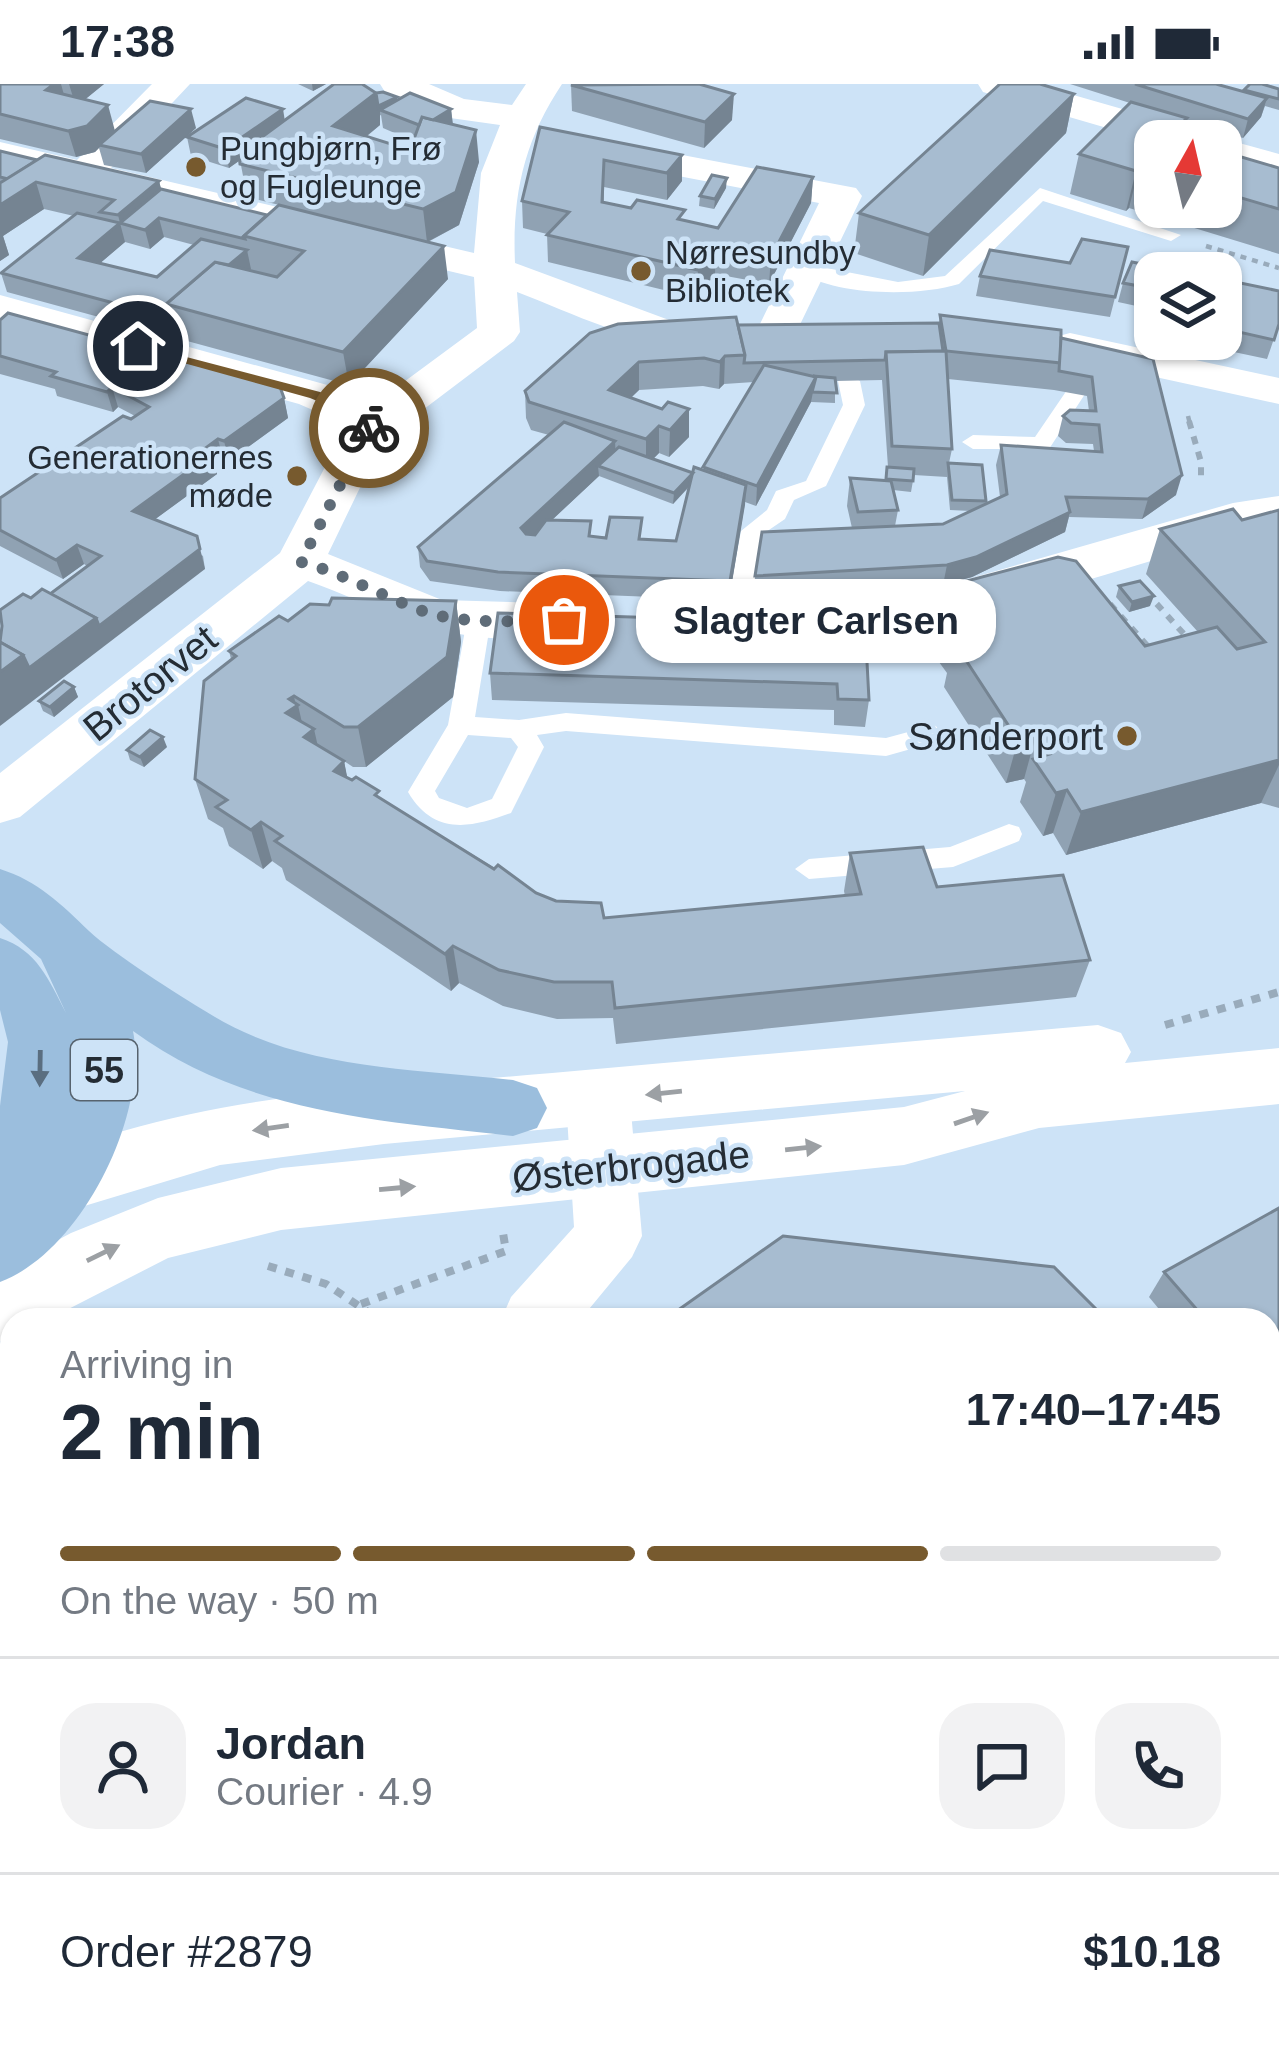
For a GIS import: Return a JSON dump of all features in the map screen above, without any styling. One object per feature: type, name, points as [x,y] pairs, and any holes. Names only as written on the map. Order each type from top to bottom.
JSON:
[{"type":"main road","name":"55","points":[[0,892],[22,903],[76,954],[95,993],[104,1074],[92,1122],[31,1182]]},
{"type":"main road","points":[[76,954],[190,1033],[252,1067],[308,1082],[513,1108]]},
{"type":"main road","name":"55","points":[[0,962],[28,1000],[43,1070],[31,1182],[0,1250]]},
{"type":"main road","name":"Østerbrogade","points":[[0,1216],[31,1182],[220,1136],[364,1118],[513,1108],[1072,1053],[1279,1045]]},
{"type":"main road","name":"Østerbrogade","points":[[0,1308],[95,1256],[158,1229],[281,1199],[904,1136],[1040,1100],[1279,1076]]},
{"type":"street","points":[[0,153],[85,172],[222,188],[495,270],[665,333],[799,328],[806,270],[842,196],[519,126],[456,109],[398,84]]},
{"type":"street","points":[[544,84],[519,126],[497,184],[490,225],[500,332],[364,433],[301,562],[345,574],[426,613],[479,619],[736,623],[877,612],[941,601],[1279,511]]},
{"type":"street","points":[[1011,86],[1134,123]]},
{"type":"street","points":[[85,172],[162,94]]},
{"type":"street","points":[[1242,155],[1279,166]]},
{"type":"street","points":[[0,308],[315,395],[377,421]]},
{"type":"street","points":[[885,328],[931,329]]},
{"type":"street","points":[[1034,339],[1081,356],[1163,367],[1279,392]]},
{"type":"street","name":"Brotorvet","points":[[0,803],[301,562]]},
{"type":"street","points":[[546,1308],[608,1236],[598,1100]]},
{"type":"lane","points":[[806,270],[900,289],[938,285],[952,280],[1040,194],[1171,235]]},
{"type":"lane","points":[[736,623],[752,532],[777,514],[784,496],[815,486],[854,406],[849,380]]},
{"type":"lane","points":[[973,442],[1041,444],[1074,394]]},
{"type":"lane","points":[[479,619],[461,724],[421,792],[430,805],[467,819],[502,806],[531,747],[519,729]]},
{"type":"lane","points":[[461,724],[519,729],[566,722],[886,746],[934,734]]},
{"type":"lane","points":[[809,869],[953,856],[1009,834]]},
{"type":"path","points":[[1171,235],[1279,268]]},
{"type":"path","points":[[1163,367],[1189,418],[1201,461],[1202,484],[1187,533]]},
{"type":"path","points":[[1095,560],[1172,620],[1198,649]]},
{"type":"path","points":[[1095,560],[1154,653]]},
{"type":"path","points":[[1171,637],[1172,620]]},
{"type":"path","points":[[361,1304],[506,1251],[502,1227]]},
{"type":"path","points":[[251,1262],[326,1284],[366,1308]]},
{"type":"building","points":[[0,84],[54,84],[46,90],[108,105],[87,126],[68,131],[0,114]]},
{"type":"building","points":[[334,84],[362,84],[376,93],[333,126],[410,150],[422,117],[476,130],[456,192],[423,209],[240,164],[239,154]]},
{"type":"building","points":[[699,84],[734,94],[705,122],[571,85]]},
{"type":"building","points":[[1000,84],[1040,84],[1074,94],[929,235],[859,213]]},
{"type":"building","points":[[1135,84],[1216,84],[1267,98],[1248,119]]},
{"type":"building","points":[[1250,84],[1279,89],[1279,99],[1244,90]]},
{"type":"building","points":[[376,93],[397,97],[378,106]]},
{"type":"building","points":[[410,93],[451,109],[433,120],[422,117],[419,125],[380,110]]},
{"type":"building","points":[[246,98],[283,109],[225,149],[187,137]]},
{"type":"building","points":[[150,101],[191,109],[141,154],[99,145]]},
{"type":"building","points":[[1131,102],[1187,118],[1134,120],[1134,170],[1079,154]]},
{"type":"building","points":[[540,127],[682,155],[667,173],[604,160],[602,202],[631,208],[637,200],[685,210],[678,219],[718,228],[757,167],[813,177],[771,257],[716,247],[698,270],[547,235],[569,212],[522,201]]},
{"type":"building","points":[[0,151],[37,160],[8,179],[0,177]]},
{"type":"building","points":[[45,155],[159,181],[118,215],[100,212],[114,200],[36,182],[0,205],[0,183]]},
{"type":"building","points":[[1242,157],[1279,168],[1279,209],[1242,198]]},
{"type":"building","points":[[712,175],[727,178],[715,199],[700,196]]},
{"type":"building","points":[[161,189],[267,215],[245,239],[159,218],[145,230],[120,223]]},
{"type":"building","points":[[279,205],[444,246],[343,352],[166,304],[215,262],[277,277],[304,251],[244,236]]},
{"type":"building","points":[[77,213],[120,223],[78,258],[157,277],[201,239],[247,250],[229,265],[215,262],[166,304],[170,318],[1,273]]},
{"type":"building","points":[[1082,239],[1128,247],[1115,297],[980,276],[990,250],[1070,263]]},
{"type":"building","points":[[1132,262],[1134,262],[1134,285],[1123,283]]},
{"type":"building","points":[[1242,283],[1279,291],[1274,340],[1242,333]]},
{"type":"building","points":[[8,313],[280,387],[284,398],[224,441],[218,439],[203,450],[212,454],[133,511],[197,536],[200,549],[99,626],[96,618],[50,594],[101,556],[77,545],[56,560],[0,530],[0,498],[123,416],[131,419],[149,407],[112,387],[107,392],[0,356],[0,320]]},
{"type":"building","points":[[940,315],[1061,330],[1061,363],[946,351]]},
{"type":"building","points":[[736,317],[745,355],[725,356],[720,362],[704,358],[639,362],[609,390],[662,409],[668,402],[689,409],[670,430],[659,426],[646,439],[529,402],[525,391],[590,333],[618,324]]},
{"type":"building","points":[[939,323],[943,351],[886,352],[885,360],[744,363],[738,325]]},
{"type":"building","points":[[1061,338],[1134,355],[1134,360],[1153,360],[1182,475],[1148,499],[1066,497],[1070,512],[976,557],[947,565],[755,576],[762,532],[943,524],[1007,494],[1001,445],[1102,452],[1099,425],[1071,423],[1063,416],[1070,410],[1096,411],[1092,377],[1059,371]]},
{"type":"building","points":[[946,351],[952,449],[892,446],[886,352]]},
{"type":"building","points":[[764,365],[816,377],[757,486],[703,467]]},
{"type":"building","points":[[813,376],[835,378],[837,393],[812,392]]},
{"type":"building","points":[[564,422],[615,441],[521,528],[526,534],[535,535],[546,520],[591,521],[589,536],[606,538],[610,517],[642,518],[639,539],[676,541],[694,467],[746,485],[730,581],[498,572],[427,561],[418,547]]},
{"type":"building","points":[[619,447],[693,473],[674,493],[598,466]]},
{"type":"building","points":[[948,463],[982,465],[986,501],[952,500]]},
{"type":"building","points":[[887,467],[914,469],[913,481],[886,479]]},
{"type":"building","points":[[850,478],[891,481],[898,510],[858,512]]},
{"type":"building","name":"Sønderport","points":[[1233,509],[1242,520],[1279,510],[1279,760],[1081,812],[1067,790],[1056,793],[1033,759],[1050,754],[1036,735],[1018,740],[954,642],[965,639],[929,591],[1058,557],[1076,561],[1145,646],[1217,627],[1237,649],[1265,642],[1160,529]]},
{"type":"building","points":[[1140,581],[1154,596],[1132,602],[1119,586]]},
{"type":"building","points":[[42,589],[96,618],[29,668],[23,655],[0,642],[0,610],[23,594],[31,598]]},
{"type":"building","points":[[332,598],[456,601],[447,657],[358,727],[344,727],[294,696],[289,699],[298,705],[286,713],[314,729],[304,737],[344,761],[334,771],[352,780],[356,777],[379,791],[375,795],[494,869],[498,865],[536,893],[556,901],[601,903],[604,918],[861,894],[850,853],[923,847],[937,887],[1063,875],[1090,960],[615,1008],[612,982],[554,982],[499,970],[453,946],[445,954],[275,841],[282,836],[261,822],[251,830],[216,807],[227,800],[195,779],[204,681],[236,656],[229,651],[279,616],[288,621],[310,604],[329,605]]},
{"type":"building","points":[[498,613],[865,624],[869,700],[838,699],[837,684],[490,673]]},
{"type":"building","points":[[0,642],[23,655],[0,672]]},
{"type":"building","points":[[64,681],[74,687],[50,707],[39,701]]},
{"type":"building","points":[[150,730],[163,737],[140,757],[127,750]]},
{"type":"building","points":[[1279,1208],[1279,1308],[1196,1308],[1164,1272]]},
{"type":"building","points":[[783,1236],[1054,1267],[1095,1308],[681,1308]]},
{"type":"way so far","points":[[369,428],[301,562],[345,574],[426,613],[564,620]]},
{"type":"place","name":"Pungbjørn, Frø og Fugleunge","points":[[196,167]]},
{"type":"place","name":"Nørresundby Bibliotek","points":[[641,271]]},
{"type":"place","name":"Generationernes møde","points":[[297,476]]},
{"type":"place","name":"Slagter Carlsen","points":[[564,620]]},
{"type":"place","name":"Sønderport","points":[[1127,736]]},
{"type":"route","points":[[138,346],[315,395],[377,421],[369,428]]}]
